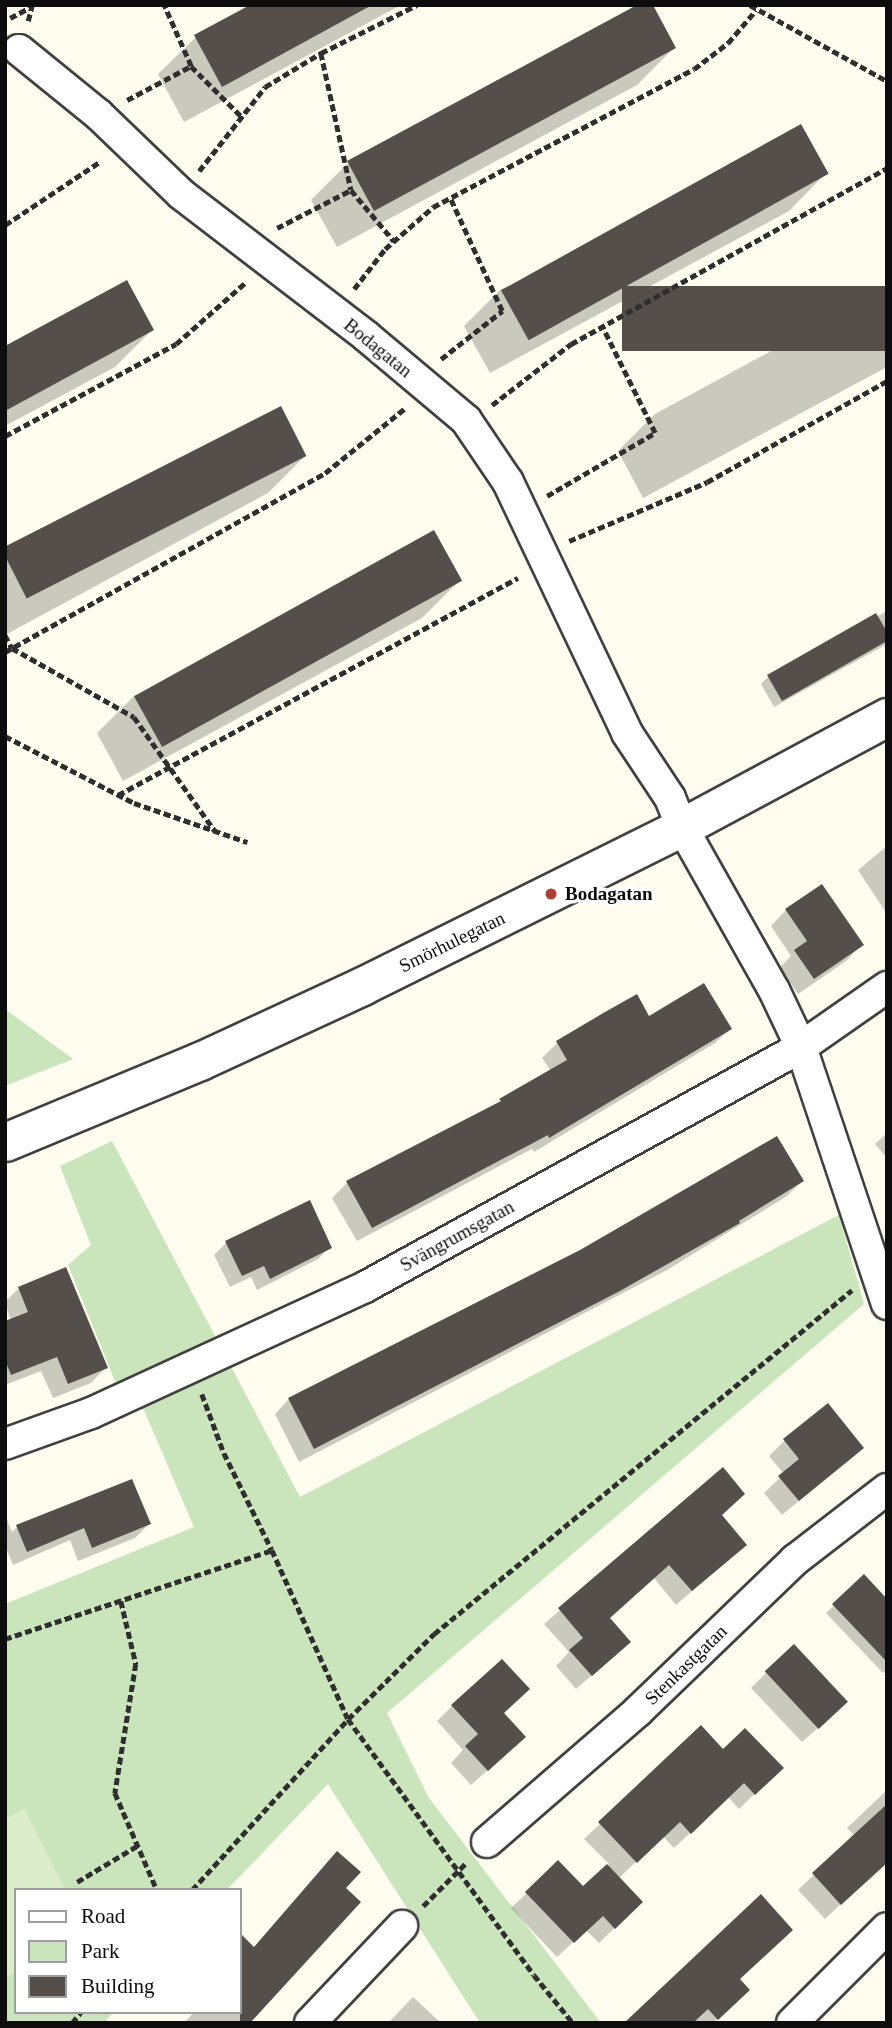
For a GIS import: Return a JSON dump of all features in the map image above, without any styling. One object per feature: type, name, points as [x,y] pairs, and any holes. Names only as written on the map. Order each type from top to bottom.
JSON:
[{"type":"street","name":"Bodagatan","points":[[19,50],[99,115],[181,194],[335,313],[469,423],[508,482],[627,733],[670,797],[682,827],[774,990],[801,1046],[887,1304]]},
{"type":"street","name":"Smörhulegatan","points":[[5,1142],[279,1026],[682,827],[887,717]]},
{"type":"street","name":"Svängrumsgatan","points":[[5,1444],[92,1413],[193,1369],[365,1287],[801,1046],[887,987]]},
{"type":"street","name":"Stenkastgatan","points":[[487,1842],[638,1711],[795,1560],[887,1489]]},
{"type":"street","points":[[310,2023],[402,1926]]},
{"type":"street","points":[[792,2023],[887,1928]]},
{"type":"path","points":[[5,21],[34,5]]},
{"type":"path","points":[[164,5],[191,66],[242,117]]},
{"type":"path","points":[[181,194],[265,87],[321,53],[417,5]]},
{"type":"path","points":[[750,5],[887,81]]},
{"type":"path","points":[[335,313],[394,241],[433,207],[694,68],[728,43],[756,9]]},
{"type":"path","points":[[321,53],[351,190],[394,241]]},
{"type":"path","points":[[99,115],[191,66]]},
{"type":"path","points":[[5,225],[128,142]]},
{"type":"path","points":[[469,423],[571,344],[887,168]]},
{"type":"path","points":[[245,244],[351,190]]},
{"type":"path","points":[[5,652],[326,473],[502,312],[450,198]]},
{"type":"path","points":[[5,436],[176,344],[269,262]]},
{"type":"path","points":[[522,510],[655,433],[602,326]]},
{"type":"path","points":[[118,794],[544,558],[707,482],[887,381]]},
{"type":"path","points":[[5,635],[12,648],[134,717],[215,831]]},
{"type":"path","points":[[5,736],[118,794],[247,842]]},
{"type":"path","points":[[194,1888],[348,1719],[434,1634],[877,1270]]},
{"type":"path","points":[[193,1369],[224,1453],[272,1550],[348,1719],[534,1975],[573,2023]]},
{"type":"path","points":[[5,1639],[272,1550]]},
{"type":"path","points":[[121,1601],[136,1664],[115,1793],[156,1888]]},
{"type":"path","points":[[402,1926],[487,1842]]},
{"type":"path","points":[[77,1882],[138,1846]]},
{"type":"green space","points":[[5,1009],[73,1059],[5,1086]]},
{"type":"green space","points":[[112,1141],[300,1497],[839,1215],[864,1304],[387,1713],[429,1798],[601,2023],[480,2023],[328,1784],[229,1888],[64,1888],[24,1810],[5,1819],[5,1604],[194,1527],[144,1410],[123,1401],[68,1265],[91,1245],[60,1166]]},
{"type":"green space","points":[[24,1809],[64,1888],[14,1888],[14,1973],[5,1977],[5,1819]]},
{"type":"green space","points":[[14,1973],[14,2014],[111,2014],[104,2023],[5,2023],[5,1977]]},
{"type":"building","points":[[250,5],[372,5],[222,87],[194,35]]},
{"type":"building","points":[[637,5],[653,5],[676,48],[374,211],[347,161]]},
{"type":"building","points":[[801,124],[829,174],[529,340],[501,290]]},
{"type":"building","points":[[127,280],[154,330],[5,411],[5,346]]},
{"type":"building","points":[[622,286],[887,286],[887,351],[622,351]]},
{"type":"building","points":[[281,406],[306,456],[27,598],[5,556],[5,547]]},
{"type":"building","points":[[434,530],[462,581],[162,747],[134,696]]},
{"type":"building","points":[[876,613],[887,632],[887,641],[782,701],[767,675]]},
{"type":"building","points":[[822,884],[864,945],[814,979],[794,950],[807,941],[785,909]]},
{"type":"building","points":[[704,983],[732,1029],[549,1138],[548,1135],[372,1228],[346,1181],[501,1101],[499,1099],[567,1060],[556,1041],[637,994],[649,1016]]},
{"type":"building","points":[[777,1136],[804,1181],[739,1221],[740,1223],[618,1292],[314,1449],[288,1398],[580,1250]]},
{"type":"building","points":[[310,1200],[332,1248],[270,1279],[264,1266],[242,1276],[225,1241]]},
{"type":"building","points":[[66,1267],[108,1368],[68,1384],[57,1357],[11,1375],[5,1360],[5,1321],[28,1312],[18,1287]]},
{"type":"building","points":[[828,1403],[864,1448],[799,1501],[778,1476],[799,1459],[783,1439]]},
{"type":"building","points":[[723,1467],[745,1494],[722,1515],[747,1545],[692,1591],[669,1565],[610,1618],[631,1642],[592,1676],[569,1650],[583,1638],[558,1608]]},
{"type":"building","points":[[132,1479],[151,1524],[92,1548],[84,1528],[27,1552],[16,1525]]},
{"type":"building","points":[[864,1574],[887,1599],[887,1662],[832,1604]]},
{"type":"building","points":[[794,1644],[848,1702],[819,1729],[765,1671]]},
{"type":"building","points":[[502,1659],[530,1689],[504,1713],[526,1737],[488,1771],[465,1746],[478,1734],[451,1705]]},
{"type":"building","points":[[701,1725],[723,1749],[745,1728],[784,1768],[755,1795],[744,1783],[691,1834],[680,1822],[637,1863],[598,1822]]},
{"type":"building","points":[[887,1804],[887,1863],[841,1905],[812,1873]]},
{"type":"building","points":[[337,1851],[361,1872],[346,1888],[361,1902],[250,2023],[240,2023],[242,1935],[254,1947]]},
{"type":"building","points":[[558,1860],[583,1886],[607,1864],[643,1902],[615,1929],[603,1916],[574,1943],[525,1892]]},
{"type":"building","points":[[761,1894],[793,1930],[740,1979],[750,1990],[718,2020],[708,2009],[693,2023],[624,2023]]},
{"type":"place","name":"Bodagatan","points":[[551,894]]}]
